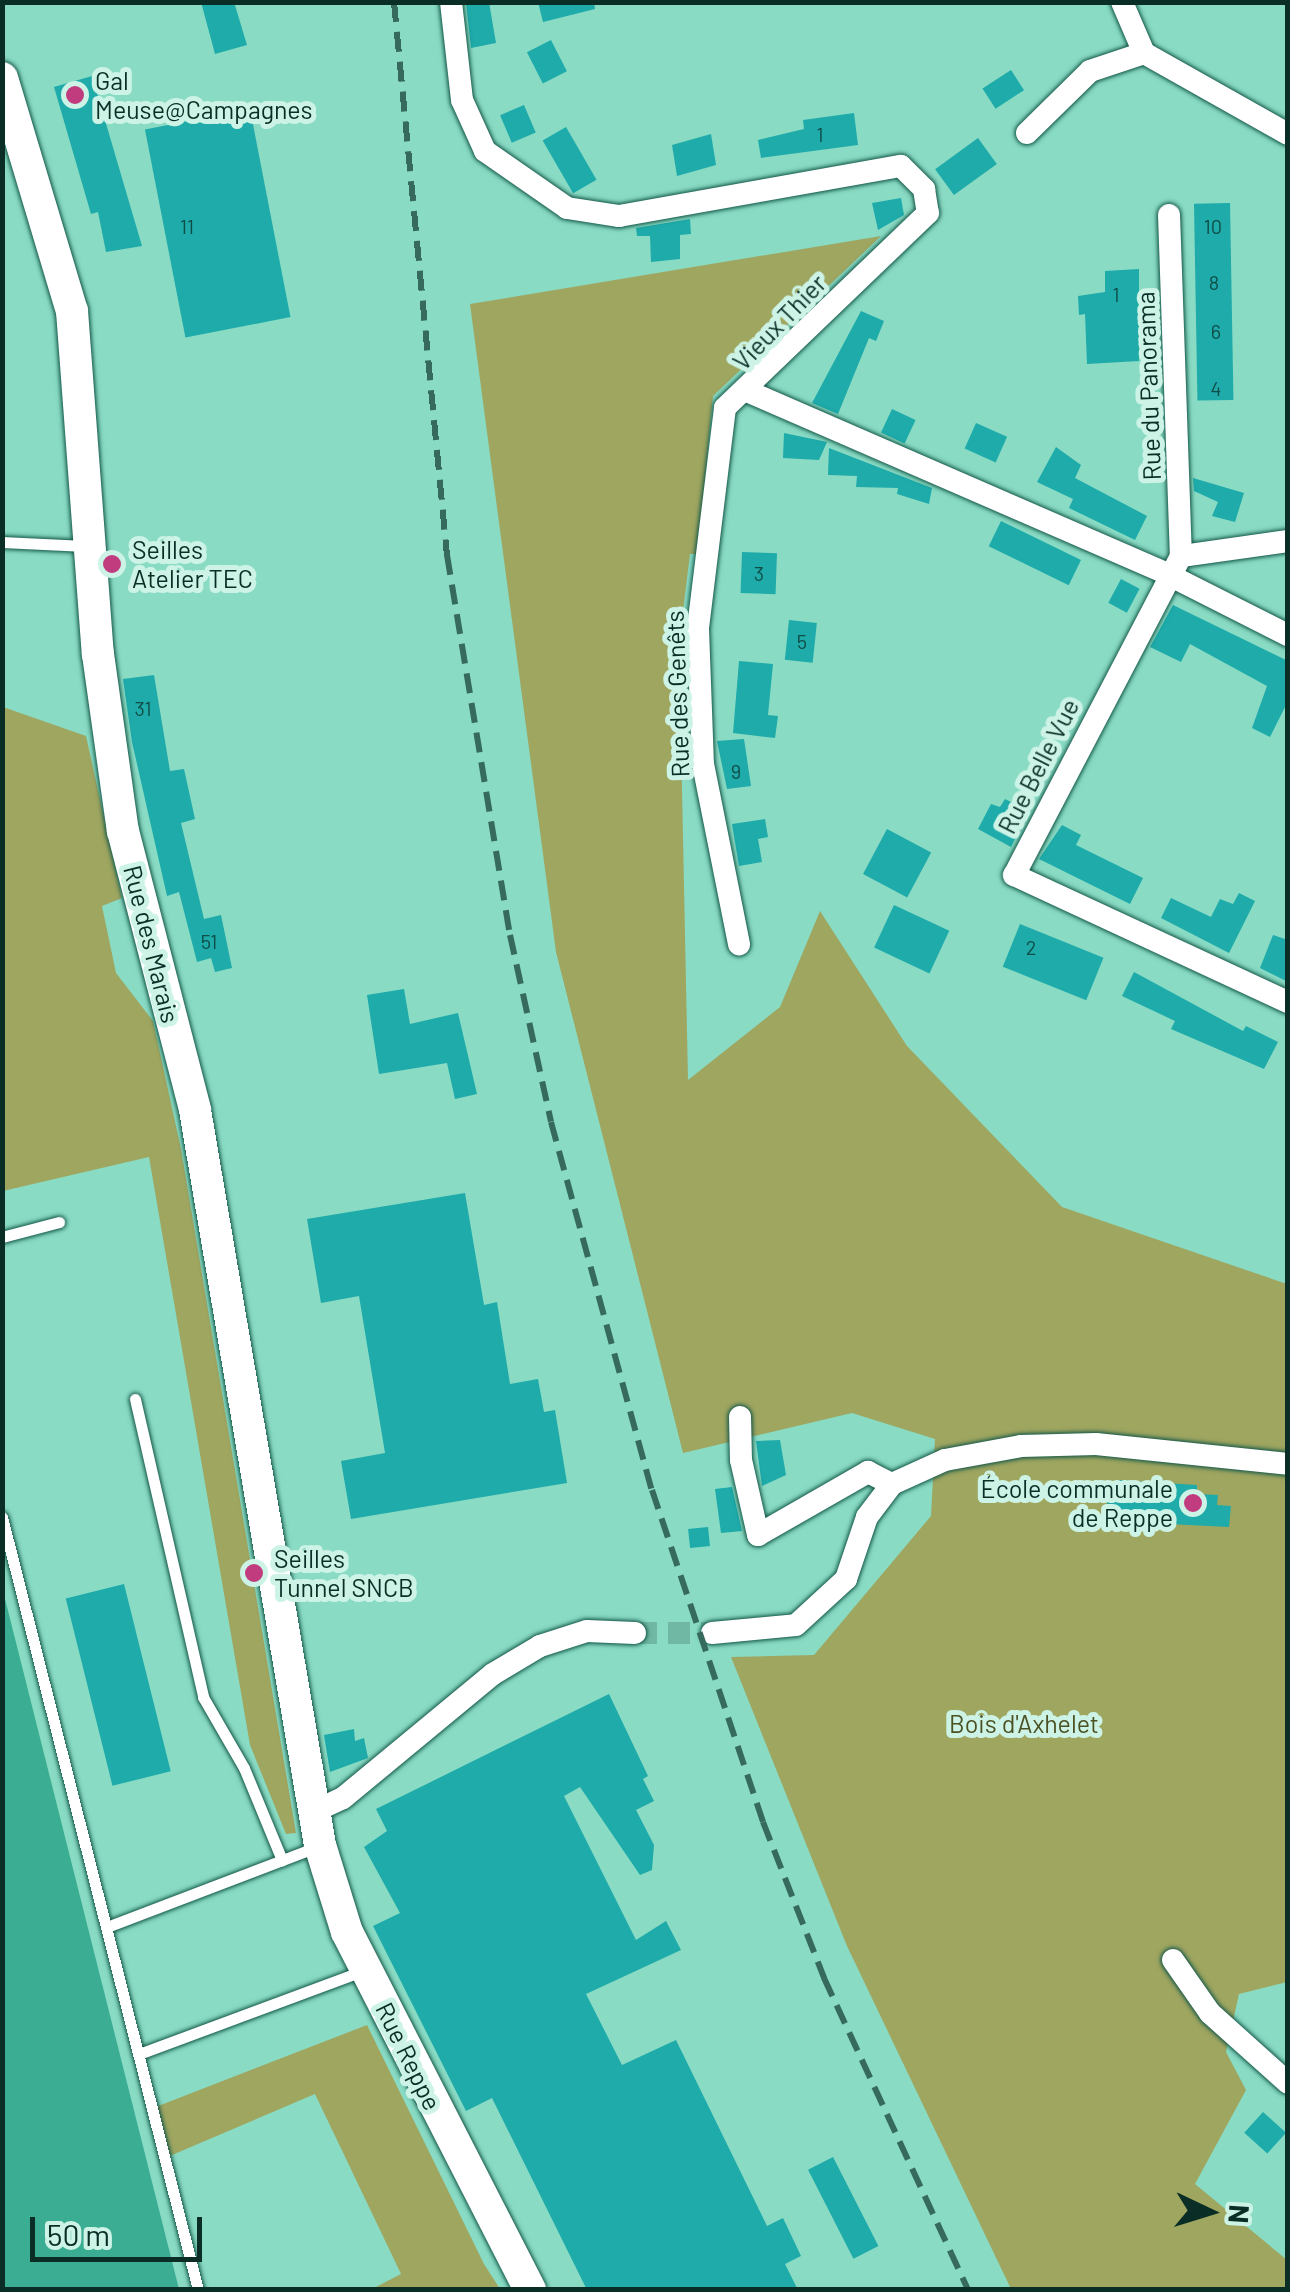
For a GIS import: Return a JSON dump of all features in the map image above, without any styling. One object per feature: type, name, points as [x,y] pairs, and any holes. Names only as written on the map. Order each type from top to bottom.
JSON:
[{"type":"main road","name":"Rue des Marais","points":[[2,78],[72,311],[89,546],[123,832],[195,1110],[313,1812]]},
{"type":"main road","name":"Rue Reppe","points":[[313,1812],[320,1845],[366,1969],[530,2290]]},
{"type":"street","name":"Vieux Thier","points":[[451,2],[462,100],[485,151],[568,208],[619,216],[901,166],[924,189],[928,214],[816,319],[747,391],[1174,565],[1288,635]]},
{"type":"street","points":[[1122,2],[1144,54],[1288,134]]},
{"type":"street","points":[[1027,133],[1090,71],[1144,54]]},
{"type":"street","name":"Rue du Panorama","points":[[1169,215],[1174,565]]},
{"type":"street","name":"Rue des Genêts","points":[[740,944],[703,764],[698,630],[724,408],[747,391]]},
{"type":"street","points":[[1174,565],[1288,541]]},
{"type":"street","name":"Rue Belle Vue","points":[[1174,565],[1014,875],[1288,1002]]},
{"type":"street","points":[[740,1417],[741,1460],[758,1536],[868,1472],[892,1484]]},
{"type":"street","points":[[712,1633],[796,1625],[846,1579],[867,1517],[892,1484],[944,1460],[1021,1446],[1096,1444],[1288,1464]]},
{"type":"street","points":[[313,1812],[343,1798],[493,1674],[540,1646],[586,1631],[636,1633]]},
{"type":"street","points":[[1172,1960],[1210,2014],[1288,2082]]},
{"type":"lane","points":[[2,542],[89,546]]},
{"type":"lane","points":[[2,1237],[59,1222]]},
{"type":"lane","points":[[135,1399],[203,1697],[244,1768],[282,1860]]},
{"type":"lane","points":[[2,1517],[198,2290]]},
{"type":"lane","points":[[106,1927],[320,1845]]},
{"type":"lane","points":[[139,2054],[366,1969]]},
{"type":"green space","name":"Bois d'Axhelet","points":[[881,236],[713,396],[698,554],[690,554],[679,643],[688,1080],[780,1007],[820,911],[907,1046],[1062,1207],[1287,1284],[1287,1982],[1239,1994],[1226,2052],[1246,2090],[1195,2184],[1287,2260],[1287,2289],[1011,2289],[847,1946],[731,1657],[814,1655],[931,1516],[935,1439],[852,1413],[683,1453],[556,952],[470,304]]},
{"type":"green space","points":[[3,707],[86,736],[122,898],[102,906],[116,973],[153,1021],[181,1149],[296,1833],[286,1834],[250,1745],[149,1157],[3,1191]]},
{"type":"green space","points":[[367,2025],[484,2264],[500,2289],[372,2289],[401,2274],[315,2094],[165,2158],[153,2108]]},
{"type":"shaded area","points":[[3,1591],[179,2289],[3,2289]]},
{"type":"building","points":[[201,2],[234,2],[247,45],[215,54]]},
{"type":"building","points":[[466,2],[489,2],[496,43],[471,48]]},
{"type":"building","points":[[538,2],[594,2],[595,9],[543,22]]},
{"type":"building","points":[[551,40],[567,71],[543,83],[527,52]]},
{"type":"building","points":[[1011,70],[1024,90],[996,109],[982,89]]},
{"type":"building","points":[[92,76],[142,246],[106,252],[98,212],[91,214],[54,87]]},
{"type":"building","points":[[524,105],[536,133],[512,143],[500,115]]},
{"type":"building","points":[[250,109],[290,317],[185,338],[145,129]]},
{"type":"building","points":[[854,113],[858,145],[761,158],[758,140],[804,129],[803,120]]},
{"type":"building","points":[[566,127],[596,180],[573,193],[543,140]]},
{"type":"building","points":[[711,134],[716,165],[677,176],[672,145]]},
{"type":"building","points":[[978,138],[997,164],[954,195],[935,169]]},
{"type":"building","points":[[901,198],[904,215],[878,230],[872,203]]},
{"type":"building","points":[[1230,203],[1233,400],[1197,401],[1194,204]]},
{"type":"building","points":[[690,219],[691,234],[680,235],[680,259],[651,262],[650,236],[637,236],[636,228]]},
{"type":"building","points":[[1139,269],[1139,361],[1087,364],[1085,314],[1079,315],[1078,296],[1105,292],[1105,271]]},
{"type":"building","points":[[861,311],[884,321],[876,341],[869,338],[838,414],[812,403]]},
{"type":"building","points":[[892,409],[916,420],[905,444],[881,433]]},
{"type":"building","points":[[976,423],[1007,437],[996,462],[965,449]]},
{"type":"building","points":[[784,433],[827,442],[819,460],[783,458]]},
{"type":"building","points":[[1056,447],[1081,465],[1075,478],[1147,516],[1135,540],[1069,508],[1073,499],[1037,482]]},
{"type":"building","points":[[829,448],[932,488],[929,504],[897,494],[898,488],[856,487],[857,476],[828,475]]},
{"type":"building","points":[[1193,478],[1244,493],[1235,522],[1212,516],[1218,502],[1194,491]]},
{"type":"building","points":[[1001,521],[1081,560],[1069,585],[989,546]]},
{"type":"building","points":[[742,552],[777,553],[776,594],[741,593]]},
{"type":"building","points":[[1121,579],[1140,589],[1127,613],[1108,603]]},
{"type":"building","points":[[1173,605],[1288,661],[1288,701],[1270,737],[1252,728],[1267,686],[1190,644],[1181,662],[1150,647]]},
{"type":"building","points":[[789,620],[817,623],[813,663],[785,660]]},
{"type":"building","points":[[739,661],[773,664],[768,715],[778,716],[775,738],[733,733]]},
{"type":"building","points":[[154,675],[170,771],[184,769],[195,819],[181,823],[204,919],[221,915],[232,968],[215,972],[211,958],[197,962],[179,892],[167,896],[132,742],[123,679]]},
{"type":"building","points":[[744,739],[751,786],[727,789],[717,741]]},
{"type":"building","points":[[1005,799],[1029,811],[1011,847],[978,829],[991,804],[1000,807]]},
{"type":"building","points":[[765,819],[768,837],[758,839],[762,862],[739,866],[732,824]]},
{"type":"building","points":[[1062,825],[1081,835],[1076,845],[1143,878],[1130,904],[1039,859]]},
{"type":"building","points":[[887,829],[931,852],[907,898],[863,874]]},
{"type":"building","points":[[1239,893],[1255,901],[1229,953],[1161,918],[1171,898],[1211,917],[1220,899],[1233,904]]},
{"type":"building","points":[[894,905],[949,931],[929,973],[874,948]]},
{"type":"building","points":[[1020,924],[1103,958],[1086,1000],[1003,967]]},
{"type":"building","points":[[1273,935],[1288,940],[1288,982],[1260,968]]},
{"type":"building","points":[[1134,972],[1243,1031],[1246,1026],[1278,1042],[1264,1069],[1171,1029],[1175,1021],[1122,996]]},
{"type":"building","points":[[404,989],[410,1024],[458,1013],[477,1094],[455,1099],[447,1063],[379,1074],[367,995]]},
{"type":"building","points":[[465,1193],[484,1305],[497,1302],[510,1384],[538,1379],[544,1412],[555,1410],[567,1483],[351,1519],[341,1461],[385,1453],[359,1296],[321,1303],[307,1219]]},
{"type":"building","points":[[780,1440],[786,1475],[762,1486],[756,1441]]},
{"type":"building","points":[[1119,1480],[1197,1485],[1197,1494],[1218,1495],[1217,1505],[1231,1506],[1229,1527],[1106,1521],[1108,1489],[1118,1489]]},
{"type":"building","points":[[732,1487],[742,1531],[721,1533],[715,1489]]},
{"type":"building","points":[[708,1527],[710,1546],[690,1548],[688,1529]]},
{"type":"building","points":[[124,1584],[171,1771],[112,1786],[66,1599]]},
{"type":"building","points":[[609,1694],[648,1776],[643,1779],[654,1801],[636,1810],[654,1845],[652,1870],[640,1875],[580,1787],[564,1796],[636,1940],[666,1921],[681,1950],[586,1994],[622,2065],[676,2040],[767,2226],[783,2218],[801,2256],[785,2264],[798,2290],[587,2290],[492,2098],[466,2111],[373,1926],[400,1913],[364,1847],[387,1831],[376,1809]]},
{"type":"building","points":[[354,1729],[355,1741],[364,1738],[368,1758],[330,1772],[324,1735]]},
{"type":"building","points":[[1263,2112],[1286,2133],[1267,2154],[1244,2133]]},
{"type":"building","points":[[833,2157],[878,2246],[853,2259],[808,2170]]},
{"type":"tunnel","points":[[635,1633],[712,1633]]},
{"type":"railway","points":[[394,2],[447,555],[510,935],[551,1122],[652,1490],[763,1822],[824,1978],[968,2290]]},
{"type":"place","name":"Gal Meuse@Campagnes","points":[[75,95]]},
{"type":"place","name":"Seilles Atelier TEC","points":[[112,564]]},
{"type":"place","name":"École communale de Reppe","points":[[1193,1503]]},
{"type":"place","name":"Seilles Tunnel SNCB","points":[[254,1573]]}]
